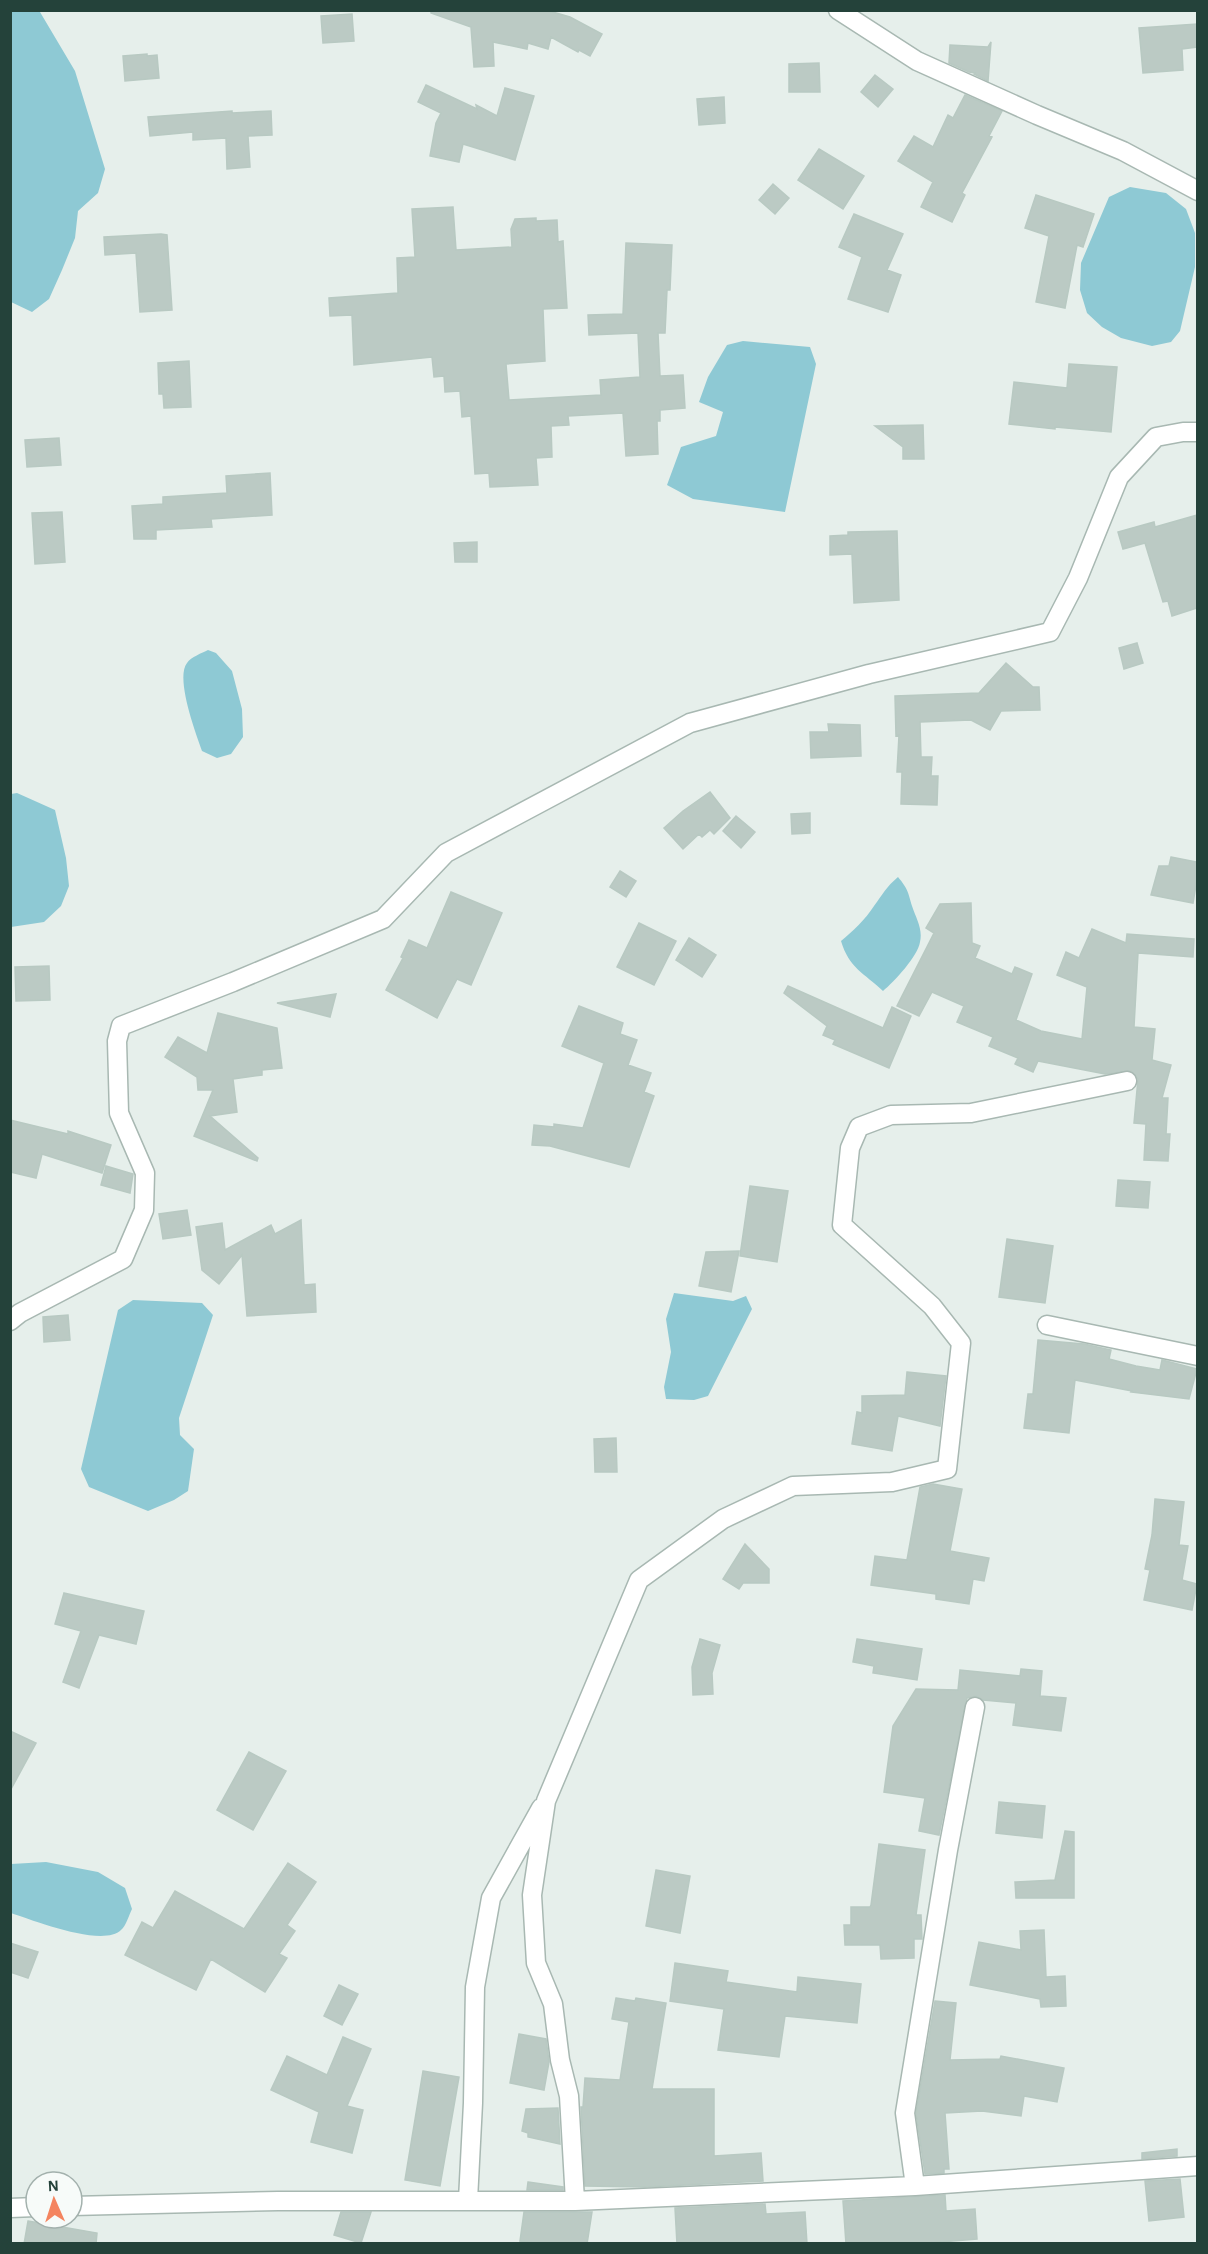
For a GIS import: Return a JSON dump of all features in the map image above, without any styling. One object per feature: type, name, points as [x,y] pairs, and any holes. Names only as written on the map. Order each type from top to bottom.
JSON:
[{"type":"street","points":[[838,10],[917,61],[1123,151],[1197,191]]},
{"type":"street","points":[[10,1321],[20,1313],[123,1258],[144,1210],[145,1173],[119,1113],[117,1041],[122,1026],[383,919],[446,853],[690,723],[869,674],[1050,632],[1078,578],[1119,477],[1156,437],[1197,432]]},
{"type":"street","points":[[468,2200],[473,2103],[474,1987],[491,1898],[546,1801],[639,1580],[723,1519],[794,1486],[892,1482],[947,1469],[961,1342],[932,1306],[842,1225],[850,1148],[859,1127],[891,1115],[971,1113],[1127,1081]]},
{"type":"street","points":[[1047,1325],[1197,1356]]},
{"type":"street","points":[[915,2186],[905,2113],[948,1850],[975,1707]]},
{"type":"street","points":[[546,1801],[532,1895],[536,1963],[553,2004],[560,2060],[569,2096],[575,2201]]},
{"type":"street","points":[[84,2206],[278,2201],[575,2201],[915,2186],[1197,2166]]},
{"type":"water","points":[[11,10],[40,12],[75,71],[105,169],[98,193],[78,211],[75,238],[49,299],[32,312],[11,302]]},
{"type":"water","points":[[1130,187],[1166,193],[1186,209],[1195,233],[1195,267],[1180,331],[1171,342],[1152,346],[1121,338],[1102,327],[1087,313],[1080,290],[1081,263],[1109,197]]},
{"type":"water","points":[[743,341],[810,347],[816,364],[785,512],[693,499],[667,485],[681,447],[716,436],[723,412],[699,402],[708,377],[727,345]]},
{"type":"water","points":[[208,650],[216,653],[232,671],[242,709],[243,737],[231,754],[217,758],[202,751],[183,681],[187,663]]},
{"type":"water","points":[[17,793],[55,810],[66,858],[69,886],[61,906],[44,922],[11,927],[11,794]]},
{"type":"water","points":[[898,877],[908,894],[919,924],[921,937],[918,948],[910,961],[883,991],[853,964],[841,941],[863,921]]},
{"type":"water","points":[[674,1293],[733,1301],[746,1296],[752,1309],[708,1396],[694,1400],[666,1399],[664,1387],[671,1352],[666,1319]]},
{"type":"water","points":[[133,1300],[202,1303],[213,1315],[179,1418],[180,1435],[194,1449],[188,1491],[148,1511],[89,1487],[81,1469],[118,1310]]},
{"type":"water","points":[[46,1862],[98,1872],[125,1888],[132,1909],[123,1928],[112,1935],[84,1934],[67,1931],[11,1913],[11,1864]]},
{"type":"building","points":[[431,10],[546,10],[570,17],[602,34],[590,56],[551,37],[548,49],[528,43],[527,49],[493,42],[494,66],[474,67],[471,27],[431,13]]},
{"type":"building","points":[[352,14],[354,41],[323,43],[321,16]]},
{"type":"building","points":[[1197,24],[1197,47],[1182,49],[1183,70],[1143,73],[1139,28]]},
{"type":"building","points":[[991,42],[988,81],[975,73],[949,63],[950,45],[988,47]]},
{"type":"building","points":[[147,54],[147,56],[157,55],[159,78],[125,81],[123,56]]},
{"type":"building","points":[[819,63],[820,92],[789,92],[789,64]]},
{"type":"building","points":[[875,75],[893,89],[878,107],[861,92]]},
{"type":"building","points":[[426,85],[497,116],[505,88],[534,96],[515,160],[463,144],[459,162],[430,156],[436,123],[441,113],[418,102]]},
{"type":"building","points":[[965,95],[1002,111],[989,136],[992,137],[962,193],[965,195],[952,222],[921,207],[933,182],[898,161],[914,136],[933,147],[948,115],[953,118]]},
{"type":"building","points":[[724,97],[725,123],[699,125],[697,99]]},
{"type":"building","points":[[232,111],[232,113],[271,111],[272,135],[248,136],[250,167],[227,169],[226,138],[193,140],[193,132],[150,136],[148,117]]},
{"type":"building","points":[[819,149],[864,176],[843,209],[798,180]]},
{"type":"building","points":[[773,184],[789,198],[775,214],[759,200]]},
{"type":"building","points":[[1036,195],[1094,214],[1083,247],[1077,245],[1065,308],[1036,302],[1049,236],[1025,228]]},
{"type":"building","points":[[453,207],[456,250],[512,247],[511,229],[515,219],[557,220],[558,242],[563,241],[567,308],[543,309],[545,361],[506,364],[509,400],[601,395],[600,380],[640,377],[638,333],[589,335],[588,315],[623,314],[626,243],[672,245],[665,333],[658,333],[660,376],[683,375],[685,408],[660,410],[660,421],[657,421],[658,454],[626,456],[623,413],[568,416],[569,425],[551,426],[552,457],[536,458],[538,485],[490,487],[489,473],[475,474],[471,416],[462,417],[460,391],[445,392],[444,376],[434,377],[432,357],[354,365],[352,315],[330,316],[329,298],[398,293],[397,258],[415,257],[412,209]]},
{"type":"building","points":[[854,214],[903,234],[887,270],[901,275],[888,312],[848,299],[862,257],[839,247]]},
{"type":"building","points":[[167,235],[172,310],[140,312],[136,253],[105,255],[104,237]]},
{"type":"building","points":[[189,361],[191,407],[164,408],[163,394],[159,394],[158,363]]},
{"type":"building","points":[[1069,364],[1117,367],[1111,432],[1009,424],[1014,382],[1067,388]]},
{"type":"building","points":[[923,425],[924,459],[903,459],[903,447],[875,426]]},
{"type":"building","points":[[59,438],[61,465],[27,467],[25,440]]},
{"type":"building","points":[[270,473],[272,515],[211,519],[212,527],[156,530],[156,539],[134,539],[132,506],[163,504],[163,497],[227,493],[226,476]]},
{"type":"building","points":[[62,512],[65,562],[35,564],[32,513]]},
{"type":"building","points":[[1197,515],[1197,608],[1172,616],[1168,601],[1163,602],[1145,543],[1123,549],[1118,532],[1154,522],[1155,527]]},
{"type":"building","points":[[897,531],[899,600],[854,603],[852,554],[830,555],[830,536],[848,535],[848,532]]},
{"type":"building","points":[[477,542],[477,562],[455,562],[454,543]]},
{"type":"building","points":[[1137,643],[1143,663],[1124,669],[1119,648]]},
{"type":"building","points":[[1006,663],[1033,687],[1039,687],[1040,710],[1001,711],[990,730],[971,720],[920,722],[921,757],[932,757],[931,776],[938,776],[937,805],[901,804],[902,772],[897,772],[899,735],[896,736],[895,696],[979,693]]},
{"type":"building","points":[[828,724],[860,725],[861,756],[811,758],[810,732],[829,732]]},
{"type":"building","points":[[710,792],[730,818],[714,834],[710,830],[702,837],[699,834],[683,849],[664,828]]},
{"type":"building","points":[[810,813],[810,833],[792,834],[791,814]]},
{"type":"building","points":[[736,816],[755,832],[741,848],[723,831]]},
{"type":"building","points":[[1171,857],[1197,862],[1193,903],[1151,895],[1159,866],[1169,866]]},
{"type":"building","points":[[620,871],[636,881],[626,897],[610,887]]},
{"type":"building","points":[[451,892],[502,913],[471,985],[457,979],[437,1018],[386,990],[403,958],[401,957],[409,940],[427,948]]},
{"type":"building","points":[[971,903],[972,943],[980,946],[975,958],[1012,974],[1015,967],[1032,974],[1016,1020],[1041,1031],[1082,1039],[1087,987],[1057,975],[1066,952],[1079,958],[1092,929],[1126,943],[1127,934],[1194,939],[1193,957],[1138,953],[1134,1027],[1155,1029],[1152,1060],[1171,1065],[1162,1098],[1168,1098],[1166,1134],[1170,1134],[1168,1161],[1144,1160],[1146,1124],[1134,1123],[1138,1079],[1131,1071],[1105,1074],[1038,1061],[1033,1072],[1015,1064],[1018,1058],[989,1046],[993,1037],[957,1022],[964,1006],[932,992],[919,1016],[897,1006],[934,933],[926,928],[940,904]]},
{"type":"building","points":[[639,923],[676,941],[654,985],[617,967]]},
{"type":"building","points":[[689,938],[716,955],[702,977],[676,960]]},
{"type":"building","points":[[49,966],[50,1000],[16,1001],[15,967]]},
{"type":"building","points":[[788,986],[883,1028],[892,1007],[911,1016],[889,1068],[833,1044],[835,1040],[823,1035],[827,1026],[784,993]]},
{"type":"building","points":[[336,994],[330,1017],[277,1003]]},
{"type":"building","points":[[579,1006],[623,1023],[620,1034],[637,1040],[628,1065],[651,1073],[644,1092],[654,1096],[629,1167],[550,1146],[532,1145],[534,1125],[554,1127],[554,1124],[583,1128],[604,1063],[562,1046]]},
{"type":"building","points":[[218,1013],[277,1028],[282,1068],[262,1070],[262,1075],[233,1079],[237,1112],[210,1116],[258,1158],[257,1161],[194,1136],[213,1090],[198,1090],[197,1077],[165,1057],[178,1037],[207,1053]]},
{"type":"building","points":[[10,1120],[68,1134],[68,1131],[111,1145],[102,1173],[42,1154],[36,1178],[10,1172]]},
{"type":"building","points":[[106,1166],[133,1174],[130,1193],[101,1185]]},
{"type":"building","points":[[1118,1180],[1150,1182],[1148,1208],[1116,1206]]},
{"type":"building","points":[[750,1186],[788,1191],[777,1262],[740,1256]]},
{"type":"building","points":[[187,1210],[191,1235],[163,1239],[159,1214]]},
{"type":"building","points":[[301,1220],[304,1285],[315,1284],[316,1312],[247,1316],[242,1255],[219,1284],[202,1270],[196,1227],[222,1223],[225,1250],[271,1225],[275,1234]]},
{"type":"building","points":[[1007,1239],[1053,1246],[1045,1303],[999,1297]]},
{"type":"building","points":[[739,1251],[731,1292],[699,1286],[706,1252]]},
{"type":"building","points":[[68,1315],[70,1340],[44,1342],[43,1317]]},
{"type":"building","points":[[1038,1340],[1084,1344],[1111,1350],[1109,1359],[1136,1366],[1160,1370],[1162,1360],[1197,1369],[1189,1399],[1131,1392],[1075,1380],[1069,1433],[1024,1428],[1028,1394],[1033,1394]]},
{"type":"building","points":[[907,1372],[946,1376],[940,1426],[898,1416],[892,1451],[852,1444],[857,1412],[862,1413],[862,1396],[905,1395]]},
{"type":"building","points":[[616,1438],[617,1472],[595,1472],[594,1439]]},
{"type":"building","points":[[933,1484],[962,1489],[950,1551],[989,1558],[984,1581],[973,1579],[969,1604],[936,1599],[936,1594],[871,1585],[875,1556],[907,1560],[920,1487]]},
{"type":"building","points":[[1155,1499],[1184,1502],[1179,1545],[1188,1546],[1182,1580],[1197,1584],[1192,1610],[1144,1600],[1150,1570],[1145,1569],[1152,1535]]},
{"type":"building","points":[[745,1544],[769,1569],[769,1583],[743,1583],[739,1589],[723,1579]]},
{"type":"building","points":[[64,1593],[144,1611],[136,1644],[99,1635],[79,1688],[63,1682],[81,1631],[55,1624]]},
{"type":"building","points":[[700,1639],[720,1645],[712,1673],[713,1694],[693,1695],[692,1667]]},
{"type":"building","points":[[857,1639],[922,1649],[917,1680],[873,1673],[874,1666],[853,1662]]},
{"type":"building","points":[[1021,1669],[1042,1671],[1040,1696],[1066,1698],[1061,1731],[1013,1725],[1016,1703],[983,1700],[976,1696],[967,1698],[939,1835],[919,1831],[925,1798],[884,1792],[893,1726],[916,1689],[958,1690],[960,1670],[1020,1676]]},
{"type":"building","points":[[10,1731],[36,1743],[10,1791]]},
{"type":"building","points":[[249,1752],[286,1771],[253,1830],[217,1810]]},
{"type":"building","points":[[999,1802],[1045,1806],[1042,1838],[996,1833]]},
{"type":"building","points":[[1065,1831],[1074,1832],[1074,1898],[1016,1898],[1015,1882],[1055,1880]]},
{"type":"building","points":[[879,1844],[925,1850],[916,1915],[921,1915],[922,1939],[914,1939],[914,1958],[881,1959],[880,1945],[845,1945],[844,1925],[851,1925],[851,1907],[870,1907],[871,1905]]},
{"type":"building","points":[[288,1863],[316,1882],[287,1925],[295,1931],[279,1954],[287,1958],[265,1992],[211,1959],[196,1990],[125,1955],[142,1922],[153,1928],[175,1891],[244,1929]]},
{"type":"building","points":[[656,1870],[690,1876],[680,1933],[646,1926]]},
{"type":"building","points":[[1044,1930],[1046,1977],[1065,1976],[1066,2006],[1041,2007],[1040,1999],[970,1985],[979,1942],[1021,1950],[1020,1931]]},
{"type":"building","points":[[10,1943],[38,1952],[28,1978],[10,1972]]},
{"type":"building","points":[[675,1963],[728,1971],[726,1982],[797,1992],[798,1977],[861,1984],[857,2023],[785,2016],[779,2057],[718,2050],[724,2009],[670,2001]]},
{"type":"building","points":[[339,1985],[358,1994],[342,2025],[324,2016]]},
{"type":"building","points":[[616,1998],[635,2001],[636,1998],[666,2003],[652,2089],[714,2089],[714,2156],[761,2153],[763,2181],[645,2187],[585,2186],[581,2107],[583,2107],[585,2078],[620,2080],[629,2022],[612,2019]]},
{"type":"building","points":[[935,2001],[956,2003],[950,2060],[1000,2059],[1001,2056],[1064,2068],[1057,2102],[1024,2096],[1021,2116],[982,2111],[945,2113],[949,2169],[944,2169],[944,2173],[925,2174],[916,2113]]},
{"type":"building","points":[[519,2034],[546,2039],[549,2062],[544,2090],[510,2083]]},
{"type":"building","points":[[343,2037],[371,2049],[347,2106],[363,2110],[352,2153],[311,2142],[319,2112],[271,2090],[287,2056],[327,2075]]},
{"type":"building","points":[[423,2071],[459,2077],[440,2186],[405,2180]]},
{"type":"building","points":[[558,2108],[560,2144],[528,2137],[528,2133],[522,2131],[526,2109]]},
{"type":"building","points":[[1177,2149],[1177,2156],[1142,2159],[1142,2153]]},
{"type":"building","points":[[1180,2179],[1184,2217],[1149,2221],[1145,2181]]},
{"type":"building","points":[[528,2182],[563,2187],[563,2190],[527,2190]]},
{"type":"building","points":[[945,2195],[946,2211],[975,2209],[977,2239],[916,2244],[846,2244],[843,2201]]},
{"type":"building","points":[[765,2204],[766,2214],[805,2212],[807,2244],[677,2244],[675,2208]]},
{"type":"building","points":[[341,2212],[371,2212],[361,2243],[334,2235]]},
{"type":"building","points":[[524,2212],[592,2212],[587,2244],[541,2244],[520,2241]]},
{"type":"building","points":[[26,2230],[80,2230],[97,2233],[96,2244],[24,2244]]}]
